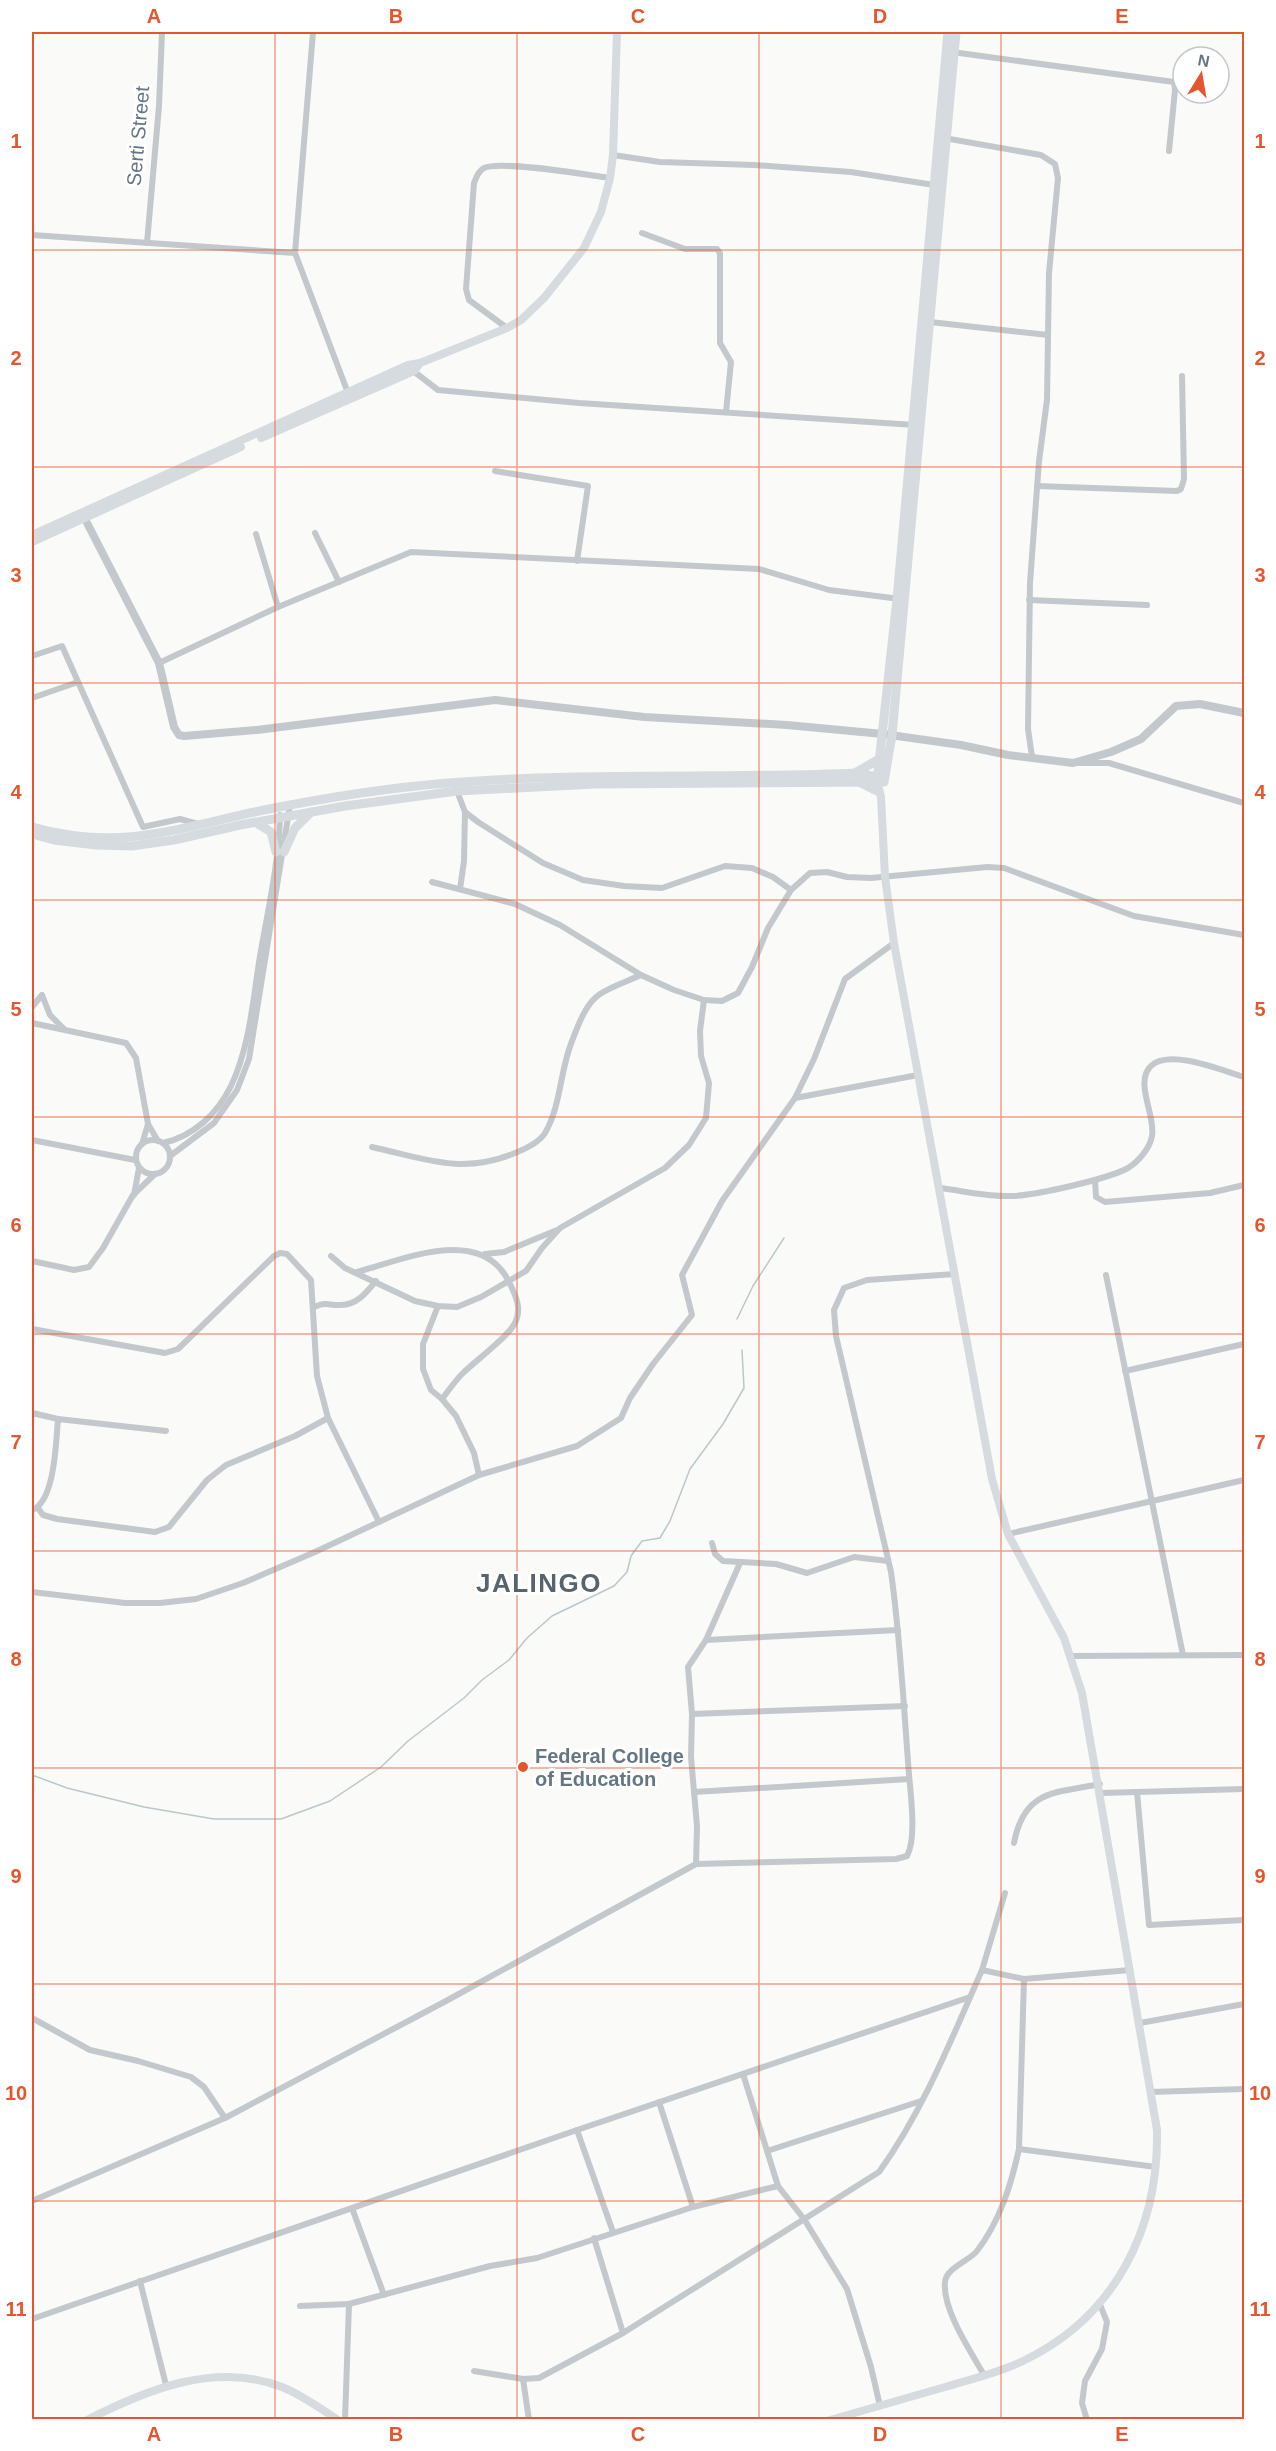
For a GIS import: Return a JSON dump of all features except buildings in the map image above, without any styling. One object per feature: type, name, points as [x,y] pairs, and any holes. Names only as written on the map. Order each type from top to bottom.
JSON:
[{"type":"main road","points":[[32,543],[420,363],[507,328],[521,320],[544,298],[584,248],[601,212],[610,178],[613,155],[617,32]]},
{"type":"main road","points":[[948,32],[951,52]]},
{"type":"main road","points":[[915,426],[930,322],[943,137],[951,52],[956,32]]},
{"type":"main road","points":[[881,780],[888,735],[901,599],[934,185],[943,137]]},
{"type":"main road","points":[[32,535],[348,393],[411,368]]},
{"type":"main road","points":[[830,2420],[984,2375],[1020,2362],[1049,2346],[1074,2327],[1099,2302],[1122,2271],[1140,2239],[1149,2212],[1156,2167],[1157,2130],[1086,1710],[1071,1656],[1054,1618],[1008,1534],[992,1479],[894,943],[885,877],[880,795],[881,758],[888,735]]},
{"type":"main road","points":[[32,834],[54,840],[132,846],[174,840],[255,822],[285,811],[313,811],[457,791],[595,784],[855,777],[881,758]]},
{"type":"main road","points":[[32,826],[66,834],[114,839],[146,837],[285,811],[361,793],[514,778],[855,777],[881,780]]},
{"type":"main road","points":[[855,777],[880,795]]},
{"type":"main road","points":[[280,852],[295,828],[313,811]]},
{"type":"main road","points":[[255,822],[271,832],[280,852]]},
{"type":"main road","points":[[87,2420],[166,2385],[220,2377],[261,2381],[293,2393],[339,2420]]},
{"type":"street","name":"Serti Street","points":[[147,243],[159,106],[162,32]]},
{"type":"street","points":[[313,32],[295,253],[348,393]]},
{"type":"street","points":[[951,52],[1174,82],[1176,90],[1169,151]]},
{"type":"street","points":[[943,137],[1041,155],[1055,164],[1058,178],[1049,273],[1047,400],[1033,518],[1029,600],[1028,729],[1032,757]]},
{"type":"street","points":[[613,155],[660,162],[754,165],[851,172],[934,185]]},
{"type":"street","points":[[507,328],[469,300],[466,289],[474,183],[478,174],[483,168],[495,166],[610,178]]},
{"type":"street","points":[[642,233],[685,249],[717,249],[720,253],[720,343],[731,362],[726,412]]},
{"type":"street","points":[[32,234],[295,253]]},
{"type":"street","points":[[930,322],[1048,334]]},
{"type":"street","points":[[411,368],[438,390],[579,403],[915,426]]},
{"type":"street","points":[[1037,486],[1176,491],[1181,489],[1184,479],[1182,376]]},
{"type":"street","points":[[495,471],[588,486],[577,561]]},
{"type":"street","points":[[85,519],[159,663],[174,727],[179,735],[257,730],[495,700],[644,717],[788,725],[888,735],[1072,763],[1109,763],[1245,803]]},
{"type":"street","points":[[315,533],[339,582]]},
{"type":"street","points":[[256,534],[278,607]]},
{"type":"street","points":[[159,663],[278,607],[411,552],[759,570],[829,590],[901,599]]},
{"type":"street","points":[[1029,600],[1147,605]]},
{"type":"street","points":[[32,656],[62,646],[143,827],[180,819],[201,825]]},
{"type":"street","points":[[32,698],[78,682]]},
{"type":"street","points":[[1072,763],[1121,748],[1141,739],[1176,705],[1200,704],[1245,713]]},
{"type":"street","points":[[457,791],[465,812],[464,861],[460,889]]},
{"type":"street","points":[[32,1261],[74,1270],[89,1267],[103,1248],[133,1195],[155,1174],[166,1168],[170,1156],[214,1123],[237,1090],[253,1044],[285,811]]},
{"type":"street","points":[[465,812],[533,858],[583,880],[624,886],[662,888],[725,866],[752,868],[773,877],[791,890]]},
{"type":"street","points":[[141,1144],[152,1140],[160,1142],[187,1136],[209,1116],[225,1095],[237,1071],[246,1043],[280,852]]},
{"type":"street","points":[[432,882],[515,904],[542,916],[641,975],[704,1000],[722,1001],[738,993],[752,967],[768,928],[791,890],[810,873],[827,872],[847,877],[885,877],[987,867],[1004,868],[1134,916],[1245,935]]},
{"type":"street","points":[[32,1592],[125,1603],[160,1603],[196,1599],[243,1583],[479,1475],[577,1446],[621,1418],[630,1398],[652,1364],[692,1315],[682,1275],[722,1201],[795,1098],[814,1059],[845,979],[894,943]]},
{"type":"street","points":[[372,1147],[438,1162],[469,1166],[492,1163],[527,1149],[544,1135],[553,1112],[568,1051],[580,1019],[598,995],[641,975]]},
{"type":"street","points":[[32,1007],[42,995],[50,1016],[64,1029]]},
{"type":"street","points":[[357,1272],[424,1253],[450,1250],[484,1254],[504,1252],[560,1228],[665,1168],[689,1145],[706,1118],[709,1083],[701,1056],[700,1032],[704,1000]]},
{"type":"street","points":[[32,1023],[120,1040],[129,1047],[136,1058],[148,1124],[170,1156]]},
{"type":"street","points":[[940,1188],[1015,1196],[1095,1180],[1128,1167],[1143,1155],[1152,1137],[1153,1124],[1145,1078],[1152,1066],[1163,1061],[1196,1062],[1245,1077]]},
{"type":"street","points":[[795,1098],[918,1075]]},
{"type":"street","points":[[148,1124],[135,1160],[145,1173],[155,1174]]},
{"type":"street","points":[[32,1140],[135,1160]]},
{"type":"street","points":[[133,1195],[139,1168]]},
{"type":"street","points":[[1095,1180],[1096,1197],[1105,1202],[1210,1193],[1245,1185]]},
{"type":"street","points":[[331,1256],[345,1268],[415,1301],[457,1307],[526,1271],[560,1228]]},
{"type":"street","points":[[32,1329],[165,1353],[178,1349],[280,1252],[287,1254],[311,1280],[317,1376],[328,1419],[379,1522]]},
{"type":"street","points":[[442,1399],[461,1375],[514,1325],[519,1311],[509,1281],[501,1266],[484,1254]]},
{"type":"street","points":[[32,2201],[225,2118],[446,2001],[696,1864],[821,1862],[896,1859],[907,1856],[912,1848],[898,1630],[888,1561],[836,1336],[834,1310],[844,1288],[867,1280],[955,1274]]},
{"type":"street","points":[[1106,1275],[1183,1655]]},
{"type":"street","points":[[314,1307],[326,1302],[339,1306],[352,1304],[376,1281]]},
{"type":"street","points":[[438,1306],[423,1344],[423,1370],[431,1390],[456,1416],[474,1453],[479,1475]]},
{"type":"street","points":[[1125,1371],[1245,1344]]},
{"type":"street","points":[[32,1413],[58,1419],[166,1431]]},
{"type":"street","points":[[58,1419],[52,1471],[46,1497],[35,1509],[57,1520],[155,1532],[169,1527],[207,1480],[226,1465],[295,1436],[328,1419]]},
{"type":"street","points":[[1008,1534],[1245,1480]]},
{"type":"street","points":[[712,1543],[715,1554],[723,1561],[776,1564],[807,1573],[854,1557],[888,1561]]},
{"type":"street","points":[[696,1864],[697,1826],[691,1757],[692,1714],[688,1667],[706,1640],[740,1563]]},
{"type":"street","points":[[706,1640],[898,1630]]},
{"type":"street","points":[[1071,1656],[1245,1655]]},
{"type":"street","points":[[692,1714],[904,1706]]},
{"type":"street","points":[[694,1792],[909,1779]]},
{"type":"street","points":[[1014,1843],[1017,1825],[1025,1811],[1037,1799],[1100,1789],[1137,1792],[1245,1789]]},
{"type":"street","points":[[1137,1792],[1149,1925],[1245,1920]]},
{"type":"street","points":[[474,2371],[523,2379],[539,2378],[623,2333],[879,2172],[896,2148],[921,2101],[970,1997],[982,1970],[1005,1893]]},
{"type":"street","points":[[982,1970],[1024,1979],[1130,1971]]},
{"type":"street","points":[[984,2375],[953,2321],[945,2282],[950,2273],[972,2257],[991,2228],[1004,2202],[1019,2149],[1024,1979]]},
{"type":"street","points":[[32,2319],[577,2130],[970,1997]]},
{"type":"street","points":[[1140,2023],[1245,2004]]},
{"type":"street","points":[[32,2018],[90,2050],[191,2077],[204,2087],[225,2118]]},
{"type":"street","points":[[743,2074],[778,2186],[804,2219],[847,2289],[872,2367],[880,2406]]},
{"type":"street","points":[[1151,2092],[1245,2089]]},
{"type":"street","points":[[767,2151],[921,2101]]},
{"type":"street","points":[[659,2103],[693,2207]]},
{"type":"street","points":[[577,2130],[613,2232]]},
{"type":"street","points":[[1019,2149],[1156,2167]]},
{"type":"street","points":[[300,2306],[349,2304],[490,2266],[537,2258],[693,2207],[778,2186]]},
{"type":"street","points":[[352,2208],[384,2295]]},
{"type":"street","points":[[594,2238],[623,2333]]},
{"type":"street","points":[[140,2282],[166,2385]]},
{"type":"street","points":[[1087,2420],[1082,2403],[1085,2381],[1101,2349],[1107,2322],[1099,2302]]},
{"type":"street","points":[[345,2420],[349,2304]]},
{"type":"street","points":[[523,2379],[529,2420]]},
{"type":"waterway","points":[[737,1319],[753,1286],[784,1238]]},
{"type":"waterway","points":[[32,1775],[67,1788],[144,1807],[214,1819],[281,1819],[330,1801],[381,1767],[408,1741],[464,1698],[482,1680],[509,1660],[527,1638],[552,1616],[614,1586],[627,1572],[631,1556],[642,1541],[660,1538],[670,1521],[690,1469],[723,1424],[744,1388],[742,1350]]},
{"type":"place","name":"Federal College of Education","points":[[523,1767]]},
{"type":"district","name":"JALINGO","points":[[539,1583]]}]
